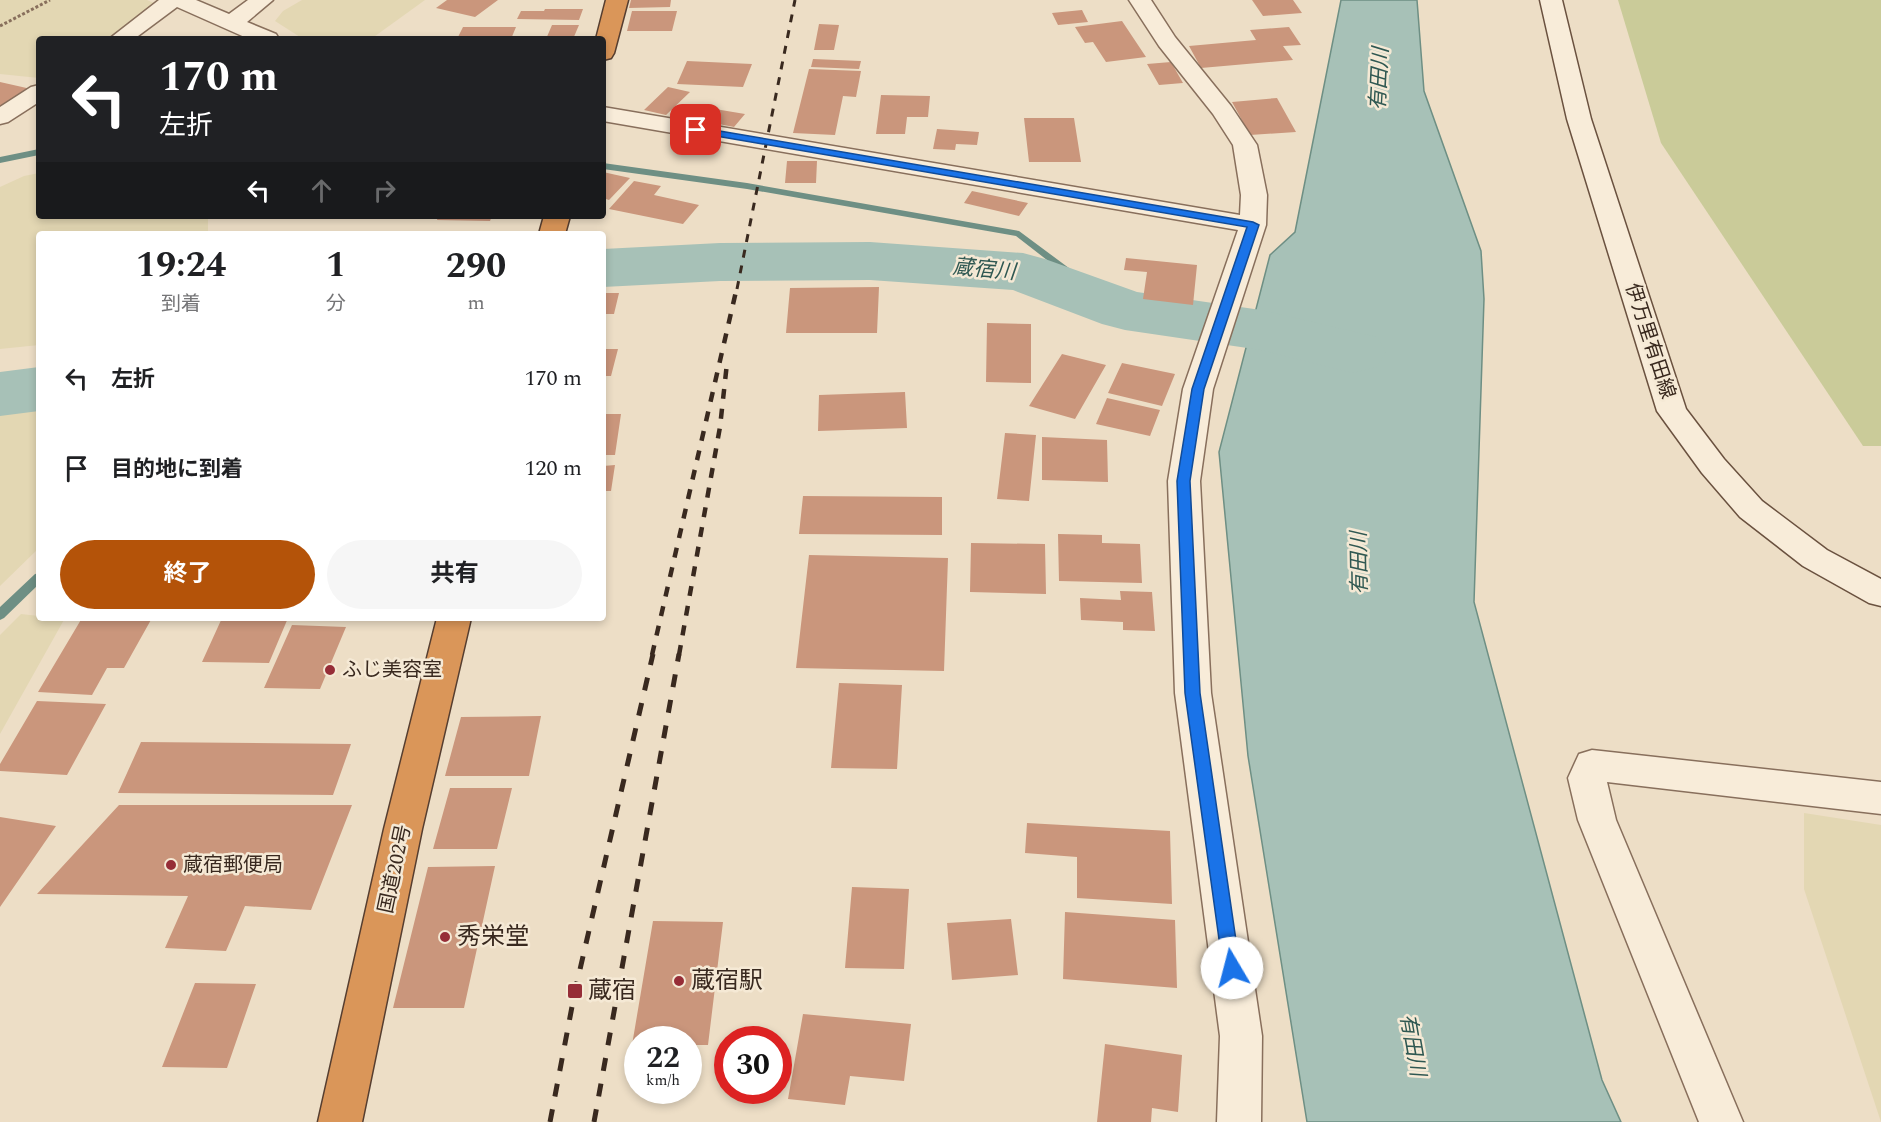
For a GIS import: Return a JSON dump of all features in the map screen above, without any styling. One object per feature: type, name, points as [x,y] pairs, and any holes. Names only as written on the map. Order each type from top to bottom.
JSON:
[{"type":"highway","points":[[606,42],[617,0]]},
{"type":"highway","name":"国道202号","points":[[340,1122],[403,828],[453,621]]},
{"type":"street","points":[[124,36],[173,0]]},
{"type":"street","points":[[178,0],[261,36]]},
{"type":"street","points":[[231,23],[262,0]]},
{"type":"street","points":[[1140,0],[1167,41],[1223,111],[1245,145],[1254,195],[1253,225],[1198,389],[1184,481],[1192,693],[1241,1036],[1239,1122]]},
{"type":"street","name":"伊万里有田線","points":[[1551,0],[1579,119],[1672,411],[1713,466],[1751,509],[1815,558],[1881,594]]},
{"type":"street","points":[[0,117],[36,94]]},
{"type":"street","points":[[606,115],[1253,225]]},
{"type":"street","points":[[1721,1122],[1597,820],[1587,778],[1592,765],[1881,798]]},
{"type":"path","points":[[0,26],[50,0]]},
{"type":"shaded area","points":[[0,0],[147,0],[156,4],[144,16],[114,36],[36,36],[36,78],[0,74]]},
{"type":"shaded area","points":[[302,0],[425,0],[375,36],[298,36],[275,21],[283,11]]},
{"type":"shaded area","points":[[36,174],[36,219],[208,219],[208,231],[36,231],[36,345],[0,349],[0,187],[24,176]]},
{"type":"shaded area","points":[[36,409],[36,551],[0,586],[0,414]]},
{"type":"shaded area","points":[[21,614],[36,616],[36,621],[63,621],[0,734],[0,635]]},
{"type":"shaded area","points":[[1804,813],[1881,825],[1881,1122],[1804,889]]},
{"type":"green space","points":[[1618,0],[1881,0],[1881,446],[1863,446],[1661,143]]},
{"type":"water","name":"有田川","points":[[1341,0],[1417,0],[1424,91],[1481,251],[1484,299],[1474,602],[1602,1080],[1621,1122],[1307,1122],[1248,756],[1219,452],[1270,255],[1295,232]]},
{"type":"building","points":[[447,0],[498,0],[475,17],[436,8]]},
{"type":"building","points":[[631,0],[671,0],[670,7],[629,8]]},
{"type":"building","points":[[1252,0],[1293,0],[1302,13],[1263,16]]},
{"type":"building","points":[[545,9],[583,9],[579,20],[517,19],[521,11],[544,11]]},
{"type":"building","points":[[1082,10],[1088,22],[1058,25],[1052,13]]},
{"type":"building","points":[[632,11],[677,11],[672,31],[627,31]]},
{"type":"building","points":[[1122,21],[1146,57],[1106,62],[1093,42],[1085,43],[1075,27]]},
{"type":"building","points":[[819,24],[839,25],[834,50],[814,50]]},
{"type":"building","points":[[552,25],[579,25],[574,36],[547,36]]},
{"type":"building","points":[[463,27],[516,27],[512,36],[458,36]]},
{"type":"building","points":[[1289,27],[1301,45],[1283,46],[1293,60],[1201,68],[1189,46],[1256,40],[1250,30]]},
{"type":"building","points":[[813,59],[861,61],[859,69],[811,67]]},
{"type":"building","points":[[687,61],[752,64],[743,87],[677,84]]},
{"type":"building","points":[[1171,62],[1183,83],[1159,85],[1147,64]]},
{"type":"building","points":[[809,69],[861,71],[856,97],[843,96],[835,135],[793,133]]},
{"type":"building","points":[[0,82],[31,89],[0,109]]},
{"type":"building","points":[[668,87],[690,92],[666,115],[644,110]]},
{"type":"building","points":[[881,95],[930,96],[928,117],[907,117],[905,134],[876,134]]},
{"type":"building","points":[[1277,98],[1296,132],[1250,135],[1232,102]]},
{"type":"building","points":[[709,108],[745,114],[734,127],[698,120]]},
{"type":"building","points":[[1024,118],[1074,118],[1081,162],[1029,162]]},
{"type":"building","points":[[937,129],[979,132],[977,145],[956,144],[955,150],[933,149]]},
{"type":"building","points":[[787,161],[817,161],[816,183],[785,183]]},
{"type":"building","points":[[606,173],[630,178],[609,200],[606,199]]},
{"type":"building","points":[[634,181],[661,186],[654,195],[699,205],[683,224],[609,209]]},
{"type":"building","points":[[972,191],[1028,203],[1019,216],[964,203]]},
{"type":"building","points":[[437,219],[491,219],[490,221]]},
{"type":"building","points":[[1126,258],[1197,265],[1193,305],[1143,299],[1147,272],[1124,270]]},
{"type":"building","points":[[879,287],[877,333],[786,333],[790,288]]},
{"type":"building","points":[[606,293],[619,293],[614,314],[606,314]]},
{"type":"building","points":[[987,323],[1031,324],[1031,383],[986,382]]},
{"type":"building","points":[[606,349],[618,349],[611,376],[606,376]]},
{"type":"building","points":[[1062,354],[1106,365],[1075,419],[1029,406]]},
{"type":"building","points":[[1122,363],[1175,374],[1162,406],[1108,393]]},
{"type":"building","points":[[905,392],[907,428],[818,431],[819,395]]},
{"type":"building","points":[[1107,398],[1160,410],[1150,436],[1096,424]]},
{"type":"building","points":[[606,414],[621,414],[615,455],[606,455]]},
{"type":"building","points":[[1005,433],[1036,435],[1029,501],[997,499]]},
{"type":"building","points":[[1042,437],[1107,440],[1108,482],[1042,480]]},
{"type":"building","points":[[615,465],[611,491],[606,491],[606,466]]},
{"type":"building","points":[[803,496],[942,497],[942,535],[799,534]]},
{"type":"building","points":[[1058,534],[1102,535],[1102,543],[1140,544],[1142,583],[1059,581]]},
{"type":"building","points":[[971,543],[1045,544],[1046,594],[970,592]]},
{"type":"building","points":[[809,555],[948,558],[944,671],[796,668]]},
{"type":"building","points":[[1120,591],[1152,592],[1155,631],[1123,630],[1123,622],[1081,620],[1080,598],[1121,600]]},
{"type":"building","points":[[80,621],[150,621],[124,668],[107,668],[92,695],[38,692]]},
{"type":"building","points":[[221,621],[287,621],[269,663],[202,662]]},
{"type":"building","points":[[292,625],[346,627],[320,689],[264,688]]},
{"type":"building","points":[[839,683],[902,685],[897,769],[831,768]]},
{"type":"building","points":[[37,701],[106,704],[67,775],[0,771],[0,764]]},
{"type":"building","points":[[541,716],[529,776],[445,776],[461,717]]},
{"type":"building","points":[[141,742],[351,744],[333,795],[118,793]]},
{"type":"building","points":[[450,788],[512,788],[497,849],[433,849]]},
{"type":"building","points":[[119,805],[352,805],[311,910],[245,906],[226,951],[165,948],[188,896],[37,894]]},
{"type":"building","points":[[0,817],[56,826],[0,907]]},
{"type":"building","points":[[1027,823],[1170,831],[1172,904],[1077,898],[1077,857],[1025,853]]},
{"type":"building","name":"秀栄堂","points":[[495,866],[464,1008],[393,1008],[428,867]]},
{"type":"building","points":[[852,887],[909,889],[904,969],[845,968]]},
{"type":"building","points":[[1065,912],[1175,920],[1177,988],[1063,979]]},
{"type":"building","points":[[1011,919],[1018,975],[952,980],[947,923]]},
{"type":"building","name":"蔵宿駅","points":[[653,921],[723,922],[708,1045],[702,1045],[702,1026],[635,1026]]},
{"type":"building","points":[[195,983],[256,984],[227,1068],[162,1067]]},
{"type":"building","points":[[803,1014],[911,1024],[904,1081],[850,1076],[845,1105],[792,1099],[792,1076]]},
{"type":"building","points":[[1105,1044],[1182,1055],[1178,1112],[1152,1108],[1151,1122],[1097,1122]]},
{"type":"waterway","points":[[0,160],[36,153]]},
{"type":"waterway","points":[[606,166],[747,186],[1019,234],[1109,303],[1256,323],[1267,319]]},
{"type":"waterway","name":"蔵宿川","points":[[606,268],[720,262],[870,261],[1023,272],[1125,310],[1261,330],[1353,352]]},
{"type":"waterway","name":"蔵宿川","points":[[0,394],[36,389]]},
{"type":"waterway","points":[[0,615],[36,580]]},
{"type":"railway","points":[[737,289],[795,0]]},
{"type":"railway","points":[[652,655],[737,287]]},
{"type":"railway","points":[[679,655],[720,427],[727,363]]},
{"type":"railway","points":[[550,1122],[575,991],[653,654]]},
{"type":"railway","points":[[594,1122],[679,654]]},
{"type":"place","name":"ふじ美容室","points":[[330,670]]},
{"type":"place","name":"蔵宿郵便局","points":[[171,865]]},
{"type":"place","name":"秀栄堂","points":[[445,937]]},
{"type":"place","name":"蔵宿駅","points":[[679,981]]},
{"type":"place","name":"蔵宿","points":[[575,991]]},
{"type":"route","points":[[696,130],[1253,225],[1198,389],[1184,481],[1192,693],[1232,968]]}]
